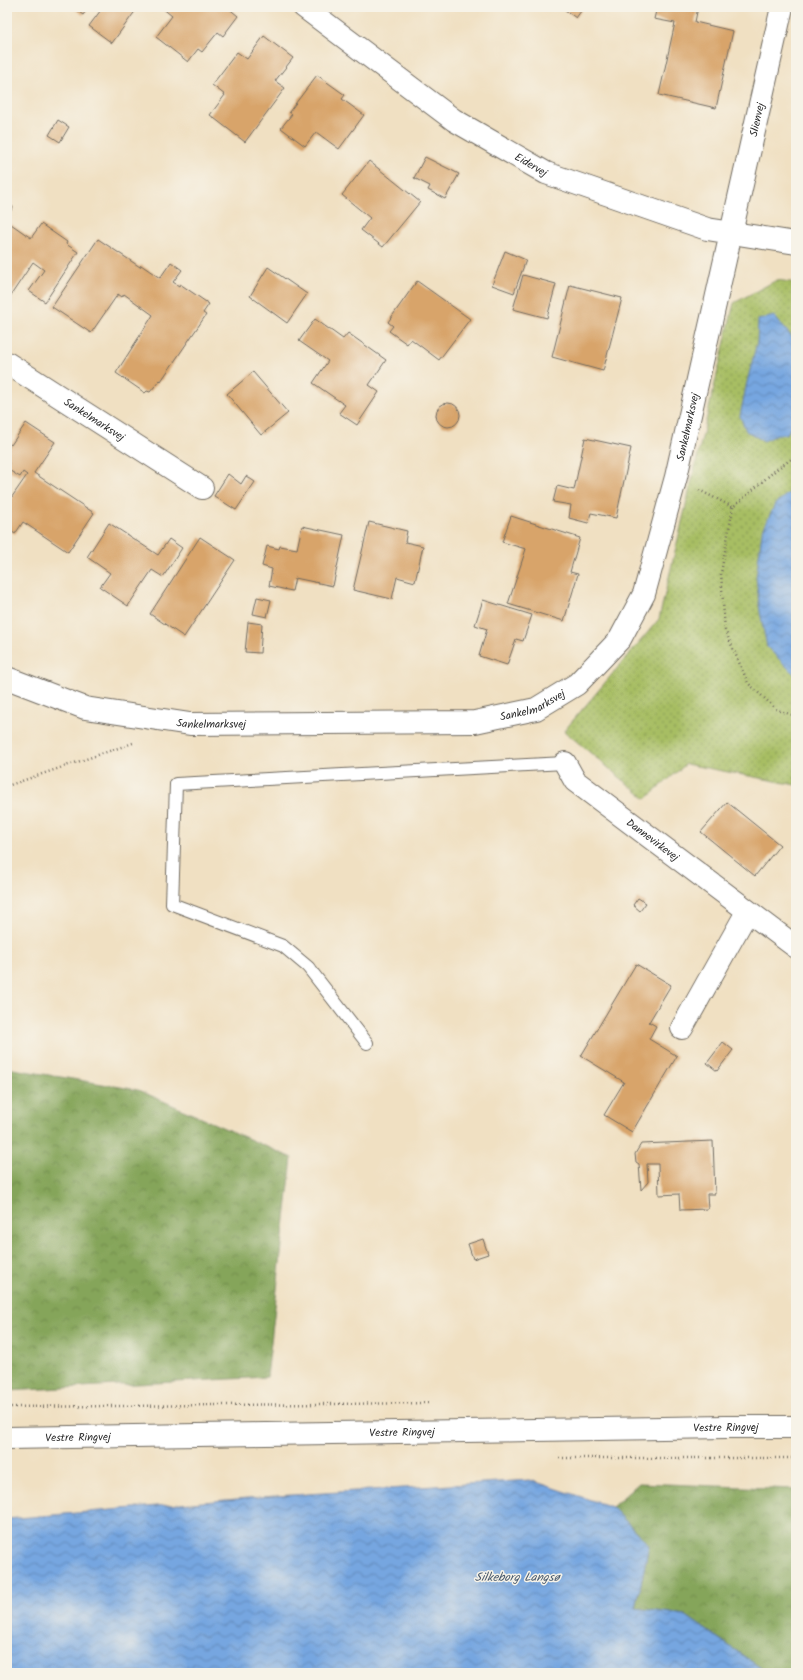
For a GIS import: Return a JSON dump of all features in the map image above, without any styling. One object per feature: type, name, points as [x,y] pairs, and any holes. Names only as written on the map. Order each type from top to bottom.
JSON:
[{"type":"street","name":"Eidervej","points":[[304,7],[454,120],[546,173],[707,229],[796,243]]},
{"type":"street","name":"Slienvej","points":[[731,232],[782,7]]},
{"type":"street","name":"Sankelmarksvej","points":[[7,678],[85,708],[190,724],[475,722],[536,709],[577,684],[620,640],[644,594],[676,477],[731,232]]},
{"type":"street","name":"Sankelmarksvej","points":[[7,363],[202,488]]},
{"type":"street","name":"Dannevirkevej","points":[[565,763],[575,781],[747,912],[796,947]]},
{"type":"street","points":[[682,1028],[747,912]]},
{"type":"street","name":"Vestre Ringvej","points":[[7,1438],[796,1427]]},
{"type":"lane","points":[[367,1043],[308,967],[283,946],[172,904],[176,784],[565,763]]},
{"type":"path","points":[[796,456],[777,469],[733,507],[720,573],[725,630],[748,683],[777,710],[796,716]]},
{"type":"path","points":[[676,477],[733,507]]},
{"type":"path","points":[[7,786],[139,742]]},
{"type":"green space","points":[[777,280],[796,283],[796,785],[686,764],[646,799],[564,731],[659,619],[734,303]]},
{"type":"green space","points":[[7,1068],[138,1090],[292,1158],[267,1377],[7,1391]]},
{"type":"green space","points":[[639,1483],[796,1489],[796,1673],[768,1673],[685,1615],[636,1608],[649,1545],[612,1507]]},
{"type":"water","points":[[774,316],[791,336],[796,346],[796,418],[787,434],[777,435],[764,441],[746,431],[740,416],[757,342],[758,320]]},
{"type":"water","points":[[796,487],[796,676],[767,647],[760,612],[756,577],[762,532],[775,504]]},
{"type":"water","name":"Silkeborg Langsø","points":[[530,1480],[612,1507],[649,1545],[636,1608],[685,1615],[768,1673],[7,1673],[7,1519],[260,1497]]},
{"type":"building","points":[[72,7],[89,7],[83,15]]},
{"type":"building","points":[[97,7],[132,7],[136,10],[112,43],[89,26],[101,10]]},
{"type":"building","points":[[161,7],[227,7],[238,16],[223,36],[218,32],[202,52],[198,49],[188,62],[156,37],[172,16]]},
{"type":"building","points":[[561,7],[584,7],[576,18]]},
{"type":"building","points":[[657,7],[698,7],[695,22],[733,31],[716,108],[659,95],[675,23],[654,19]]},
{"type":"building","points":[[264,36],[293,58],[275,81],[285,88],[245,142],[210,115],[225,95],[212,85],[237,52],[247,59]]},
{"type":"building","points":[[317,75],[345,95],[342,99],[364,115],[339,149],[316,132],[305,146],[281,128],[292,114],[289,112]]},
{"type":"building","points":[[58,120],[69,127],[60,142],[49,135]]},
{"type":"building","points":[[425,157],[459,174],[445,199],[428,190],[430,186],[414,178]]},
{"type":"building","points":[[369,161],[420,202],[383,247],[361,230],[370,218],[342,195]]},
{"type":"building","points":[[7,203],[13,207],[7,217]]},
{"type":"building","points":[[11,224],[31,238],[41,224],[67,242],[66,244],[78,252],[45,302],[29,291],[44,270],[33,262],[9,298],[7,297],[7,230]]},
{"type":"building","points":[[98,239],[140,267],[141,265],[160,278],[171,262],[182,270],[173,282],[179,286],[180,284],[209,304],[203,313],[206,315],[161,381],[160,380],[150,392],[147,391],[145,393],[116,373],[153,315],[124,294],[122,297],[118,294],[91,333],[52,307]]},
{"type":"building","points":[[505,251],[526,260],[514,293],[492,285]]},
{"type":"building","points":[[268,267],[307,294],[287,323],[250,296]]},
{"type":"building","points":[[523,275],[556,284],[547,318],[513,309]]},
{"type":"building","points":[[417,281],[470,319],[439,360],[411,339],[407,344],[389,331],[393,326],[388,322]]},
{"type":"building","points":[[570,285],[622,298],[603,371],[552,357]]},
{"type":"building","points":[[315,319],[343,339],[348,333],[386,360],[369,385],[379,392],[357,425],[339,413],[345,405],[313,383],[328,361],[299,341]]},
{"type":"building","points":[[253,372],[288,413],[261,435],[227,394]]},
{"type":"building","points":[[448,403],[453,404],[459,410],[459,420],[453,426],[448,427],[443,426],[437,420],[436,415],[437,410],[443,404]]},
{"type":"building","points":[[26,423],[55,442],[34,473],[94,513],[68,552],[23,522],[15,534],[7,528],[7,504],[27,475],[23,472],[20,477],[7,469],[9,463],[7,462],[7,442],[11,445]]},
{"type":"building","points":[[585,438],[631,448],[616,518],[591,513],[588,523],[569,518],[571,505],[553,502],[557,486],[574,490]]},
{"type":"building","points":[[228,474],[241,484],[246,476],[255,482],[236,510],[214,496]]},
{"type":"building","points":[[511,516],[580,538],[570,572],[578,574],[564,621],[508,604],[526,549],[502,542]]},
{"type":"building","points":[[369,522],[407,531],[405,542],[423,546],[415,582],[397,577],[392,599],[353,590]]},
{"type":"building","points":[[109,523],[158,555],[169,539],[182,548],[163,577],[152,570],[128,606],[100,587],[110,573],[87,557]]},
{"type":"building","points":[[302,526],[344,535],[333,586],[295,578],[292,591],[269,586],[272,569],[262,566],[267,546],[279,549],[280,546],[297,549]]},
{"type":"building","points":[[200,537],[235,560],[184,637],[150,614]]},
{"type":"building","points":[[257,597],[271,600],[267,617],[253,614]]},
{"type":"building","points":[[483,600],[532,615],[523,641],[516,639],[507,665],[479,656],[487,629],[475,625]]},
{"type":"building","points":[[248,622],[262,624],[260,653],[245,652]]},
{"type":"building","points":[[727,802],[780,845],[755,876],[701,832]]},
{"type":"building","points":[[638,898],[646,903],[640,911],[633,905]]},
{"type":"building","points":[[636,964],[671,985],[649,1022],[656,1026],[649,1039],[677,1056],[632,1132],[604,1115],[624,1082],[581,1056]]},
{"type":"building","points":[[723,1042],[733,1050],[717,1071],[707,1063]]},
{"type":"building","points":[[713,1141],[715,1194],[707,1194],[708,1209],[680,1210],[679,1194],[659,1195],[658,1164],[647,1164],[648,1182],[641,1190],[639,1164],[636,1162],[635,1154],[641,1144]]},
{"type":"building","points":[[483,1239],[488,1254],[473,1259],[468,1244]]}]
